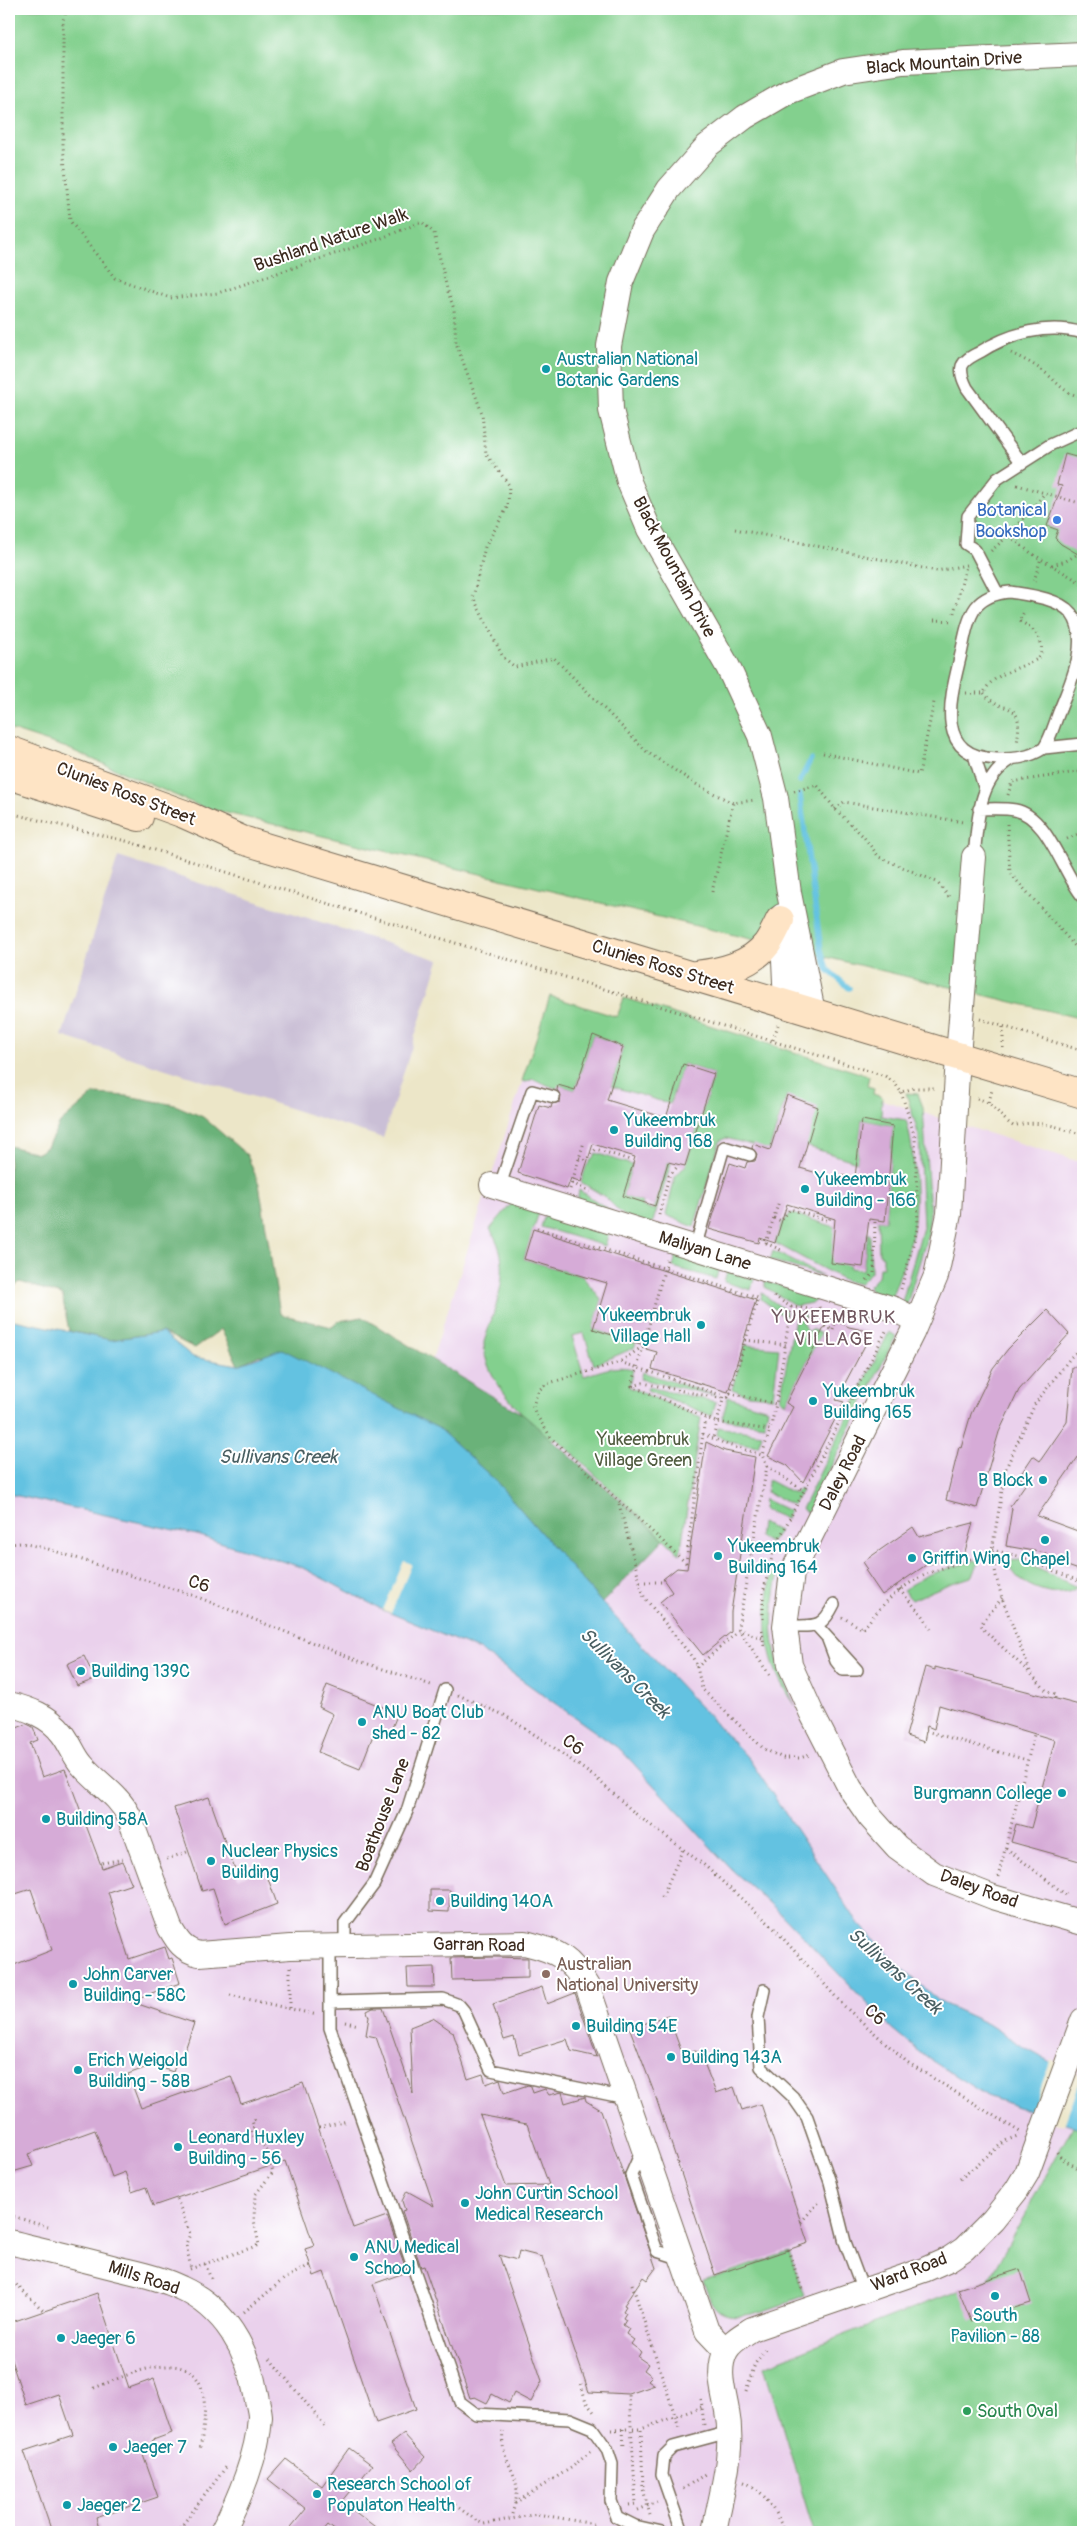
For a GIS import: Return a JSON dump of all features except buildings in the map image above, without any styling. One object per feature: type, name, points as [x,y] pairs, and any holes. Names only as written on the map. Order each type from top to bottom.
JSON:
[{"type":"street","name":"Black Mountain Drive","points":[[814,1012],[789,893],[776,798],[768,764],[747,706],[728,667],[649,529],[629,482],[611,410],[609,346],[621,282],[642,231],[669,189],[707,146],[745,117],[788,92],[843,71],[903,62],[1083,54]]},
{"type":"street","name":"Clunies Ross Street","points":[[9,750],[184,814],[242,840]]},
{"type":"street","name":"Clunies Ross Street","points":[[17,780],[179,829],[242,840],[1083,1094]]},
{"type":"street","name":"Daley Road","points":[[974,857],[967,922],[949,1214],[936,1276],[917,1322],[792,1574],[785,1626],[790,1665],[850,1788],[870,1817],[898,1847],[934,1874],[993,1897],[1083,1923]]},
{"type":"street","name":"Black Mountain Drive","points":[[786,1004],[780,920],[789,893]]},
{"type":"street","points":[[692,976],[718,972],[741,964],[767,944],[780,920]]},
{"type":"street","name":"Maliyan Lane","points":[[496,1187],[894,1309],[917,1322]]},
{"type":"street","name":"Garran Road","points":[[9,1704],[28,1709],[48,1719],[62,1732],[82,1765],[121,1800],[130,1816],[170,1928],[178,1943],[189,1951],[199,1954],[338,1946],[525,1943],[557,1952],[575,1967],[588,1988],[707,2331],[726,2351]]},
{"type":"street","name":"Ward Road","points":[[726,2351],[734,2341],[752,2329],[924,2270],[949,2259],[964,2249],[994,2220],[1027,2173],[1034,2133],[1071,2053],[1083,2020]]},
{"type":"street","name":"Mills Road","points":[[9,2242],[154,2277],[182,2288],[211,2306],[237,2337],[247,2357],[253,2376],[260,2417],[251,2461],[233,2512],[222,2532]]},
{"type":"street","points":[[714,2532],[724,2477],[729,2432],[721,2377],[726,2351]]},
{"type":"lane","points":[[1021,462],[967,388],[962,378],[962,368],[966,360],[993,344],[1020,333],[1072,330],[1083,333]]},
{"type":"lane","points":[[998,594],[975,550],[966,544],[968,516],[997,479],[1021,462],[1083,430]]},
{"type":"lane","points":[[1044,748],[1077,663],[1078,615],[1065,607],[1030,596],[1010,592],[998,594],[984,600],[972,614],[950,693],[950,714],[957,740],[974,755],[985,758],[1013,759],[1032,755],[1044,748],[1083,744]]},
{"type":"lane","points":[[974,755],[985,790]]},
{"type":"lane","points":[[974,857],[980,809],[985,790],[999,767],[1013,759]]},
{"type":"lane","points":[[980,809],[1016,810],[1024,814],[1043,831],[1076,889],[1083,897]]},
{"type":"lane","points":[[496,1187],[532,1091],[554,1097]]},
{"type":"lane","points":[[674,1242],[724,1147],[750,1155]]},
{"type":"lane","points":[[785,1626],[816,1625],[825,1621],[832,1607]]},
{"type":"lane","points":[[816,1625],[826,1634]]},
{"type":"lane","name":"Boathouse Lane","points":[[445,1690],[407,1811],[374,1884],[345,1924],[338,1946],[330,2002],[330,2028],[460,2402],[476,2414],[579,2421],[592,2428],[603,2441]]},
{"type":"lane","points":[[764,1990],[758,2017],[761,2067],[793,2097],[807,2117],[830,2182],[846,2242],[863,2290]]},
{"type":"lane","points":[[330,2002],[443,1999],[451,2001],[464,2011],[491,2070],[626,2098]]},
{"type":"lane","points":[[682,2532],[662,2475],[664,2456],[674,2448],[729,2432]]},
{"type":"lane","points":[[603,2441],[612,2464],[611,2501],[617,2518],[635,2526],[662,2532]]},
{"type":"path","name":"Bushland Nature Walk","points":[[67,9],[62,20],[62,96],[63,146],[70,221],[115,278],[170,298],[218,293],[379,240],[422,222],[434,233],[447,289],[454,309],[456,343],[482,413],[486,454],[509,485],[508,506],[485,547],[473,597],[503,657],[515,667],[554,658],[647,752],[699,786],[733,803]]},
{"type":"path","points":[[993,344],[1042,370],[1065,391],[1083,396]]},
{"type":"path","points":[[997,479],[1083,504]]},
{"type":"path","points":[[735,529],[936,571],[966,565],[989,553],[1009,536],[1045,493]]},
{"type":"path","points":[[998,527],[1031,553],[1083,584]]},
{"type":"path","points":[[989,553],[992,559]]},
{"type":"path","points":[[1052,565],[1059,564],[1078,554]]},
{"type":"path","points":[[1036,574],[1042,558]]},
{"type":"path","points":[[950,630],[966,565]]},
{"type":"path","points":[[984,692],[986,686],[999,677],[1031,663],[1039,658],[1042,652],[1038,635],[1029,626],[1019,621],[1030,596]]},
{"type":"path","points":[[970,684],[968,693],[984,692]]},
{"type":"path","points":[[823,753],[919,774],[936,692]]},
{"type":"path","points":[[984,692],[991,700],[1010,708],[1018,718],[1019,724],[1013,759],[1015,775],[1006,810],[1010,873],[1083,955]]},
{"type":"path","points":[[1012,782],[1083,771]]},
{"type":"path","points":[[712,892],[733,803],[776,798],[818,785],[835,809],[863,836],[879,857],[937,882],[967,922]]},
{"type":"path","points":[[835,809],[844,802],[978,824]]},
{"type":"path","points":[[9,813],[126,841],[885,1076],[894,1082],[901,1092],[915,1137],[918,1226],[900,1290]]},
{"type":"path","points":[[961,1013],[1083,1050]]},
{"type":"path","points":[[901,1092],[934,1087]]},
{"type":"path","points":[[989,1102],[1002,1118],[1013,1126],[1037,1122],[1083,1135]]},
{"type":"path","points":[[571,1186],[584,1142]]},
{"type":"path","points":[[579,1158],[586,1160],[596,1149],[630,1160]]},
{"type":"path","points":[[632,1386],[674,1242],[669,1176],[678,1165]]},
{"type":"path","points":[[765,1248],[779,1201]]},
{"type":"path","points":[[774,1218],[781,1221],[790,1209],[829,1221],[830,1217]]},
{"type":"path","points":[[851,1296],[874,1273],[875,1220]]},
{"type":"path","points":[[537,1228],[758,1298],[728,1397],[724,1398],[643,1383],[632,1386]]},
{"type":"path","points":[[754,1297],[755,1293]]},
{"type":"path","points":[[771,1294],[791,1307],[776,1404],[762,1454],[767,1466],[738,1628],[774,1682]]},
{"type":"path","points":[[809,1323],[818,1310]]},
{"type":"path","points":[[825,1326],[833,1330],[836,1321]]},
{"type":"path","points":[[625,1336],[644,1341]]},
{"type":"path","points":[[745,1340],[786,1345]]},
{"type":"path","points":[[1031,1674],[1002,1598],[992,1550],[1006,1468],[1035,1404],[1071,1357],[1083,1346]]},
{"type":"path","points":[[642,1347],[620,1362],[546,1384],[538,1391],[533,1406],[535,1413],[552,1439],[619,1504],[686,1563],[705,1418]]},
{"type":"path","points":[[620,1362],[724,1398]]},
{"type":"path","points":[[632,1386],[716,1422],[770,1430]]},
{"type":"path","points":[[730,1393],[776,1404]]},
{"type":"path","points":[[713,1438],[724,1398]]},
{"type":"path","points":[[703,1434],[728,1446],[762,1454]]},
{"type":"path","points":[[767,1466],[804,1491]]},
{"type":"path","points":[[619,1504],[644,1597],[693,1658],[702,1689],[764,1749],[783,1758],[800,1758],[814,1752]]},
{"type":"path","name":"C6","points":[[9,1544],[21,1543],[45,1548],[195,1596],[359,1661],[445,1690],[504,1715],[596,1778],[638,1815],[704,1865],[772,1926],[844,2006],[907,2062],[1034,2133]]},
{"type":"path","points":[[992,1550],[1022,1557],[1083,1583]]},
{"type":"path","points":[[832,1607],[864,1630],[875,1614],[900,1589],[925,1573],[979,1556],[993,1556]]},
{"type":"path","points":[[640,1582],[665,1582]]},
{"type":"path","points":[[896,1586],[923,1616],[931,1629]]},
{"type":"path","points":[[1002,1598],[981,1624],[982,1629],[1046,1690],[1056,1694],[1055,1698]]},
{"type":"path","points":[[740,1630],[762,1638]]},
{"type":"path","points":[[697,1667],[740,1630]]},
{"type":"path","points":[[926,1731],[1027,1760]]},
{"type":"path","points":[[993,1897],[1034,1735]]},
{"type":"path","points":[[1006,1848],[1072,1899]]},
{"type":"path","points":[[662,1897],[683,1849]]},
{"type":"path","points":[[230,1995],[359,2025]]},
{"type":"path","points":[[182,2272],[259,2245],[254,2220],[255,2195],[273,2172],[266,2148],[256,2141],[251,2129],[254,2127],[252,2121],[256,2119]]},
{"type":"path","points":[[319,2128],[353,2119]]},
{"type":"path","points":[[960,2180],[1013,2136],[1034,2133]]},
{"type":"path","points":[[1056,2150],[1062,2158],[1083,2171]]},
{"type":"path","points":[[177,2199],[190,2234],[186,2244],[190,2269]]},
{"type":"path","points":[[788,2250],[800,2285]]},
{"type":"path","points":[[243,2313],[284,2279],[310,2265]]},
{"type":"path","points":[[9,2278],[44,2311]]},
{"type":"path","points":[[632,2284],[675,2417]]},
{"type":"path","points":[[745,2400],[755,2364],[769,2344]]},
{"type":"path","points":[[267,2355],[325,2426]]},
{"type":"path","points":[[94,2388],[156,2366],[174,2365],[185,2368],[201,2386],[204,2418],[200,2450]]},
{"type":"path","points":[[700,2390],[705,2439]]},
{"type":"path","points":[[628,2495],[628,2505],[636,2504],[629,2394]]},
{"type":"path","points":[[504,2415],[502,2450],[516,2485],[515,2503],[511,2518]]},
{"type":"path","points":[[623,2429],[625,2458]]},
{"type":"path","points":[[608,2430],[628,2429]]},
{"type":"path","points":[[633,2429],[641,2429]]},
{"type":"path","points":[[515,2503],[571,2468],[603,2441]]},
{"type":"path","points":[[177,2532],[228,2464]]},
{"type":"path","points":[[739,2480],[756,2486],[776,2513],[785,2532]]},
{"type":"path","points":[[455,2505],[484,2524],[537,2514],[594,2524],[596,2532]]},
{"type":"shaded area","points":[[118,857],[439,960],[383,1138],[62,1036]]},
{"type":"shaded area","name":"Australian National University","points":[[550,996],[1083,1163],[1083,2532],[9,2532],[9,1319],[111,1340],[162,1332],[193,1357],[238,1365],[260,1355],[414,1415]]},
{"type":"green space","name":"Australian National Botanic Gardens","points":[[9,9],[1083,9],[1083,1019],[202,807],[67,748],[9,729]]},
{"type":"green space","points":[[550,996],[617,1017],[624,998],[869,1076],[867,1086],[874,1088],[873,1094],[882,1097],[881,1116],[906,1120],[912,1146],[915,1193],[914,1223],[905,1259],[891,1298],[871,1293],[869,1286],[878,1277],[879,1267],[883,1267],[883,1256],[879,1254],[878,1220],[885,1221],[893,1126],[862,1120],[857,1162],[806,1146],[787,1095],[769,1150],[726,1138],[720,1141],[694,1227],[666,1215],[675,1177],[685,1166],[714,1074],[683,1064],[670,1104],[611,1086],[623,1047],[593,1035],[575,1090],[559,1085],[557,1089],[533,1079],[526,1082],[522,1081]]},
{"type":"green space","points":[[906,1093],[918,1094],[923,1107],[930,1213],[928,1234],[907,1304],[902,1302],[923,1227],[919,1136]]},
{"type":"green space","points":[[94,1094],[127,1096],[175,1105],[203,1117],[247,1155],[259,1184],[280,1314],[332,1327],[339,1321],[362,1317],[525,1416],[664,1539],[602,1603],[495,1480],[438,1428],[260,1355],[238,1365],[221,1329],[195,1348],[162,1332],[111,1340],[69,1331],[62,1295],[20,1282],[9,1290],[9,1146],[38,1153],[47,1147],[60,1123]]},
{"type":"green space","points":[[596,1153],[632,1165],[623,1196],[642,1202],[641,1206],[654,1210],[668,1162],[671,1163],[652,1225],[623,1215],[605,1197],[581,1182],[586,1167]]},
{"type":"green space","points":[[579,1190],[613,1212],[577,1202]]},
{"type":"green space","name":"Yukeembruk Village Green","points":[[512,1203],[539,1212],[524,1259],[582,1276],[602,1300],[593,1329],[636,1343],[634,1348],[594,1365],[584,1333],[572,1336],[584,1376],[620,1367],[633,1369],[629,1387],[701,1418],[680,1554],[556,1438],[547,1440],[506,1396],[490,1370],[485,1356],[484,1342],[498,1299],[502,1271],[497,1243],[490,1229]]},
{"type":"green space","points":[[791,1213],[835,1227],[850,1268],[863,1270],[868,1233],[870,1234],[871,1272],[859,1284],[846,1281],[775,1243],[780,1226]]},
{"type":"green space","points":[[545,1214],[609,1232],[605,1246],[541,1227]]},
{"type":"green space","points":[[773,1251],[823,1276],[770,1260]]},
{"type":"green space","points":[[676,1255],[719,1268],[716,1279],[673,1267]]},
{"type":"green space","points":[[727,1271],[754,1279],[751,1290],[724,1282]]},
{"type":"green space","points":[[765,1281],[818,1297],[811,1303],[796,1306],[765,1287]]},
{"type":"green space","points":[[762,1293],[786,1311],[785,1317],[761,1299]]},
{"type":"green space","points":[[844,1305],[887,1318],[886,1322],[843,1313]]},
{"type":"green space","points":[[796,1312],[802,1312],[805,1317],[800,1319],[808,1332],[812,1329],[821,1334],[786,1403],[780,1399]]},
{"type":"green space","points":[[889,1332],[896,1336],[808,1513],[802,1509]]},
{"type":"green space","points":[[745,1345],[779,1348],[773,1397],[748,1395],[732,1389]]},
{"type":"green space","points":[[642,1372],[717,1396],[640,1379]]},
{"type":"green space","points":[[648,1387],[716,1402],[712,1416],[647,1390]]},
{"type":"green space","points":[[728,1397],[768,1409],[764,1425],[722,1419]]},
{"type":"green space","points":[[718,1427],[762,1434],[758,1446],[729,1441],[717,1435]]},
{"type":"green space","points":[[768,1480],[795,1494],[798,1489],[802,1491],[793,1505],[767,1492]]},
{"type":"green space","points":[[764,1499],[789,1511],[786,1519],[763,1509]]},
{"type":"green space","points":[[761,1523],[779,1531],[770,1543],[759,1537]]},
{"type":"green space","points":[[976,1560],[979,1562],[971,1577],[946,1585],[912,1600],[903,1590],[927,1575]]},
{"type":"green space","points":[[1019,1560],[1077,1587],[1066,1593],[1059,1593],[1044,1591],[1030,1585],[1014,1573],[1006,1561]]},
{"type":"green space","points":[[773,1570],[779,1572],[772,1625],[776,1656],[795,1706],[777,1673],[768,1641],[767,1607]]},
{"type":"green space","points":[[1073,2126],[1083,2129],[1083,2532],[814,2532],[764,2366],[989,2279]]},
{"type":"green space","points":[[789,2252],[805,2296],[771,2309],[744,2315],[732,2316],[722,2313],[714,2306],[703,2281]]},
{"type":"water","name":"Sullivans Creek","points":[[9,1319],[111,1340],[162,1332],[193,1357],[238,1365],[282,1349],[438,1428],[495,1480],[602,1603],[749,1759],[859,1924],[895,1962],[940,2002],[988,2024],[1025,2048],[1083,2080],[1083,2129],[987,2096],[926,2057],[891,2028],[776,1909],[731,1869],[621,1750],[481,1651],[383,1610],[301,1567],[197,1535],[9,1494]]},
{"type":"pier","points":[[404,1561],[412,1564],[391,1613],[383,1610]]},
{"type":"pier","points":[[1051,2059],[1082,2076],[1064,2125],[1031,2114]]},
{"type":"waterway","points":[[800,781],[811,759]]},
{"type":"waterway","points":[[800,795],[821,950],[827,969],[849,988]]},
{"type":"place","name":"Australian National Botanic Gardens","points":[[546,369]]},
{"type":"place","name":"Botanical Bookshop","points":[[1057,520]]},
{"type":"place","name":"Yukeembruk Building 168","points":[[614,1130]]},
{"type":"place","name":"Yukeembruk Building - 166","points":[[805,1189]]},
{"type":"place","name":"Yukeembruk Village Hall","points":[[701,1325]]},
{"type":"place","name":"Yukeembruk Building 165","points":[[813,1401]]},
{"type":"place","name":"B Block","points":[[1043,1480]]},
{"type":"place","name":"Chapel","points":[[1045,1540]]},
{"type":"place","name":"Yukeembruk Building 164","points":[[718,1556]]},
{"type":"place","name":"Griffin Wing","points":[[912,1558]]},
{"type":"place","name":"Building 139C","points":[[81,1671]]},
{"type":"place","name":"ANU Boat Club shed - 82","points":[[362,1722]]},
{"type":"place","name":"Burgmann College","points":[[1062,1793]]},
{"type":"place","name":"Building 58A","points":[[46,1819]]},
{"type":"place","name":"Nuclear Physics Building","points":[[211,1861]]},
{"type":"place","name":"Building 140A","points":[[440,1901]]},
{"type":"place","name":"Australian National University","points":[[546,1974]]},
{"type":"place","name":"John Carver Building - 58C","points":[[73,1984]]},
{"type":"place","name":"Building 54E","points":[[576,2026]]},
{"type":"place","name":"Building 143A","points":[[671,2057]]},
{"type":"place","name":"Erich Weigold Building - 58B","points":[[78,2070]]},
{"type":"place","name":"Leonard Huxley Building - 56","points":[[178,2147]]},
{"type":"place","name":"John Curtin School Medical Research","points":[[465,2203]]},
{"type":"place","name":"ANU Medical School","points":[[354,2257]]},
{"type":"place","name":"South Pavilion - 88","points":[[995,2296]]},
{"type":"place","name":"Jaeger 6","points":[[61,2338]]},
{"type":"place","name":"South Oval","points":[[967,2411]]},
{"type":"place","name":"Jaeger 7","points":[[113,2447]]},
{"type":"place","name":"Research School of Populaton Health","points":[[317,2494]]},
{"type":"place","name":"Jaeger 2","points":[[67,2505]]},
{"type":"district","name":"YUKEEMBRUK VILLAGE","points":[[834,1328]]}]
